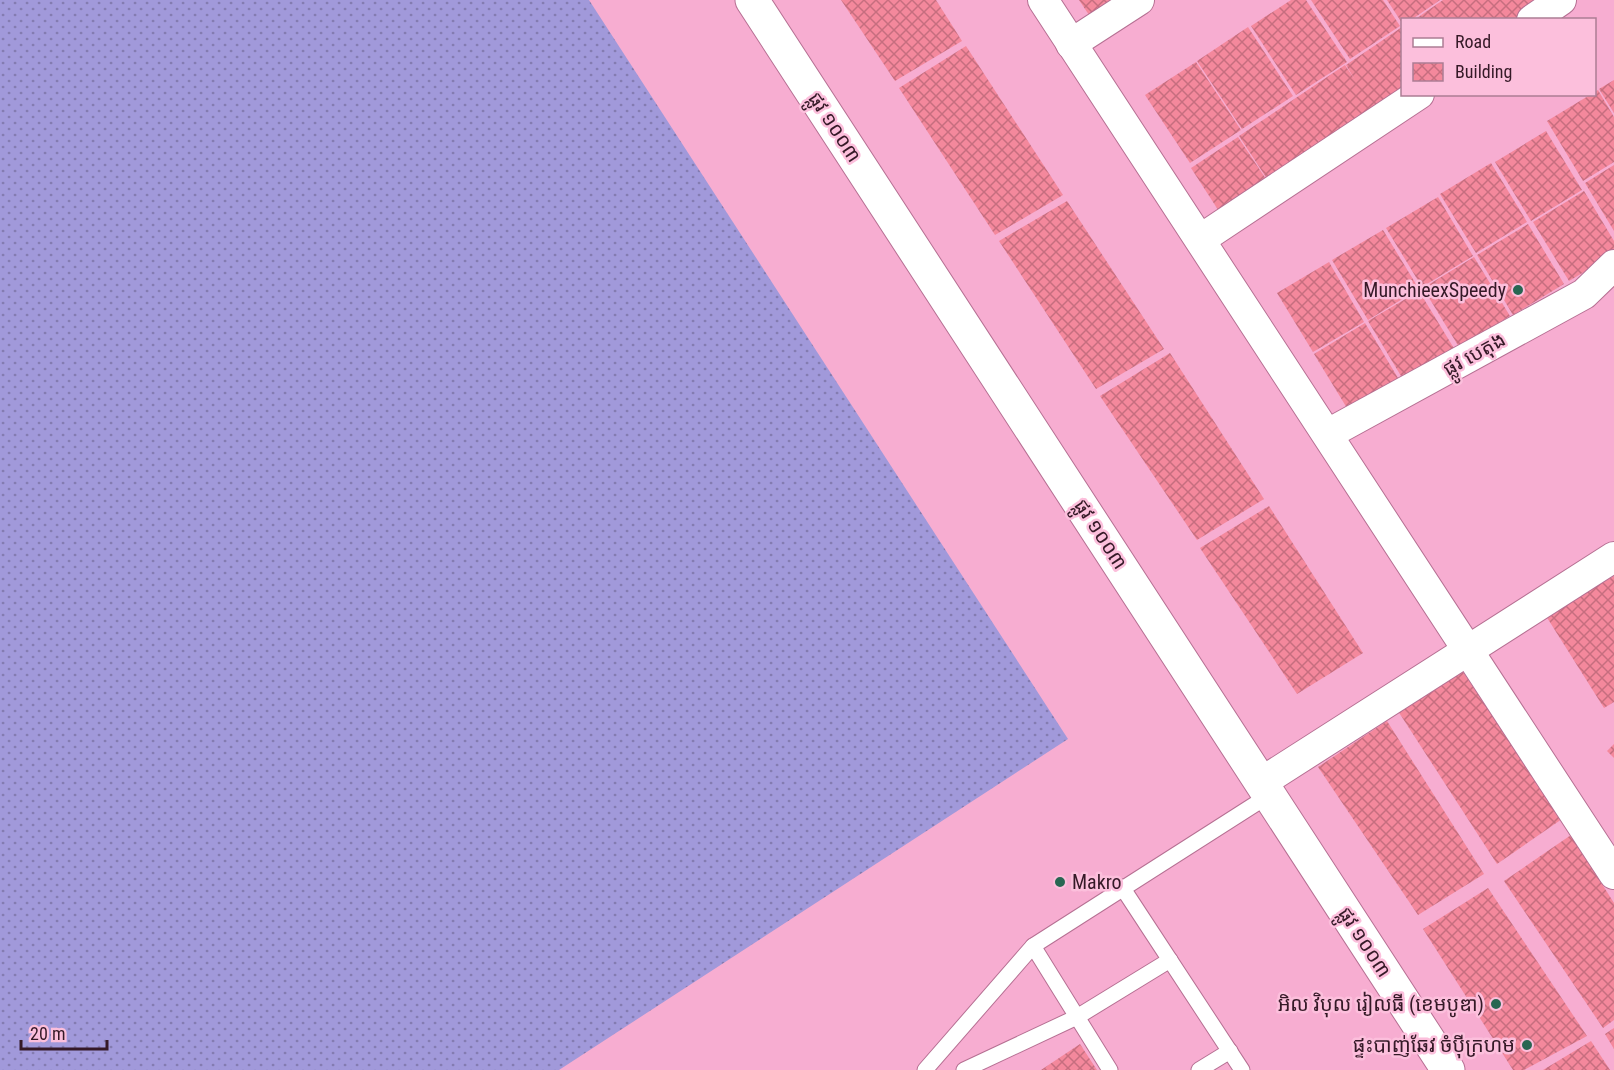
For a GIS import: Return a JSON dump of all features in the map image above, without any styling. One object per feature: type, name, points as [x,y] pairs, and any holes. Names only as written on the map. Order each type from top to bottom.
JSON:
[{"type":"main road","name":"ផ្លូវ ១០០៣","points":[[752,0],[1448,1070]]},
{"type":"street","points":[[1043,0],[1614,874]]},
{"type":"street","points":[[1071,44],[1139,0]]},
{"type":"street","points":[[1535,18],[1561,0]]},
{"type":"street","points":[[1201,239],[1416,96]]},
{"type":"street","name":"ផ្លូវ បេតុង","points":[[1328,434],[1584,294],[1614,265]]},
{"type":"street","points":[[1266,788],[1468,648],[1614,557]]},
{"type":"lane","points":[[925,1070],[1033,946],[1266,788]]},
{"type":"lane","points":[[1122,887],[1242,1070]]},
{"type":"lane","points":[[1033,946],[1110,1070]]},
{"type":"lane","points":[[964,1070],[1077,1017],[1170,960]]},
{"type":"lane","points":[[1199,1070],[1230,1051]]},
{"type":"shaded area","points":[[0,0],[589,0],[1068,739],[559,1070],[0,1070]]},
{"type":"building","points":[[841,0],[936,0],[962,41],[895,81]]},
{"type":"building","points":[[1079,0],[1133,0],[1095,24]]},
{"type":"building","points":[[1291,0],[1306,0],[1347,62],[1296,95],[1251,26]]},
{"type":"building","points":[[1311,0],[1383,0],[1400,26],[1350,59]]},
{"type":"building","points":[[1387,0],[1440,0],[1414,18],[1401,18],[1401,21]]},
{"type":"building","points":[[1443,0],[1557,0],[1529,18],[1417,18]]},
{"type":"building","points":[[1248,27],[1293,96],[1242,129],[1197,61]]},
{"type":"building","points":[[1401,28],[1401,95],[1327,152],[1315,136],[1326,152],[1273,188],[1239,136],[1345,65],[1355,80],[1346,65]]},
{"type":"building","points":[[966,46],[1063,195],[995,235],[899,88]]},
{"type":"building","points":[[1196,62],[1241,130],[1190,163],[1145,95]]},
{"type":"building","points":[[1614,80],[1614,113],[1599,89]]},
{"type":"building","points":[[1598,90],[1614,117],[1614,162],[1583,181],[1547,121],[1588,96],[1596,96]]},
{"type":"building","points":[[1546,131],[1582,190],[1531,221],[1495,162]]},
{"type":"building","points":[[1238,137],[1272,188],[1224,219],[1191,168]]},
{"type":"building","points":[[1491,163],[1527,222],[1476,253],[1440,194]]},
{"type":"building","points":[[1614,165],[1614,231],[1585,183]]},
{"type":"building","points":[[1584,191],[1614,241],[1614,254],[1569,281],[1533,222]]},
{"type":"building","points":[[1438,197],[1473,256],[1422,287],[1386,228]]},
{"type":"building","points":[[1067,201],[1164,349],[1096,389],[999,241]]},
{"type":"building","points":[[1528,224],[1564,284],[1513,315],[1477,255]]},
{"type":"building","points":[[1383,230],[1419,289],[1368,320],[1332,260]]},
{"type":"building","points":[[1474,257],[1510,316],[1459,347],[1423,288]]},
{"type":"building","points":[[1329,262],[1364,322],[1313,352],[1277,293]]},
{"type":"building","points":[[1419,291],[1455,350],[1404,381],[1368,321]]},
{"type":"building","points":[[1365,323],[1401,383],[1350,413],[1314,354]]},
{"type":"building","points":[[1170,353],[1264,499],[1197,540],[1100,396]]},
{"type":"building","points":[[1269,506],[1363,653],[1297,694],[1200,548]]},
{"type":"building","points":[[1614,576],[1614,702],[1604,708],[1546,616]]},
{"type":"building","points":[[1461,669],[1562,819],[1497,864],[1398,711]]},
{"type":"building","points":[[1387,721],[1484,874],[1418,915],[1318,767]]},
{"type":"building","points":[[1614,744],[1614,758],[1607,751]]},
{"type":"building","points":[[1571,835],[1614,903],[1614,1020],[1603,1028],[1504,881]]},
{"type":"building","points":[[1488,888],[1587,1036],[1524,1070],[1513,1070],[1423,929]]},
{"type":"building","points":[[1614,1028],[1614,1049],[1605,1034]]},
{"type":"building","points":[[1591,1041],[1610,1070],[1543,1070]]},
{"type":"building","points":[[1080,1044],[1097,1070],[1041,1070]]},
{"type":"place","name":"MunchieexSpeedy","points":[[1518,290]]},
{"type":"place","name":"Makro","points":[[1060,882]]},
{"type":"place","name":"អិល វិបុល រៀលធី (ខេមបូឌា)","points":[[1496,1004]]},
{"type":"place","name":"ផ្ទះបាញ់ឆែវ ចំប៉ីក្រហម","points":[[1527,1045]]}]
